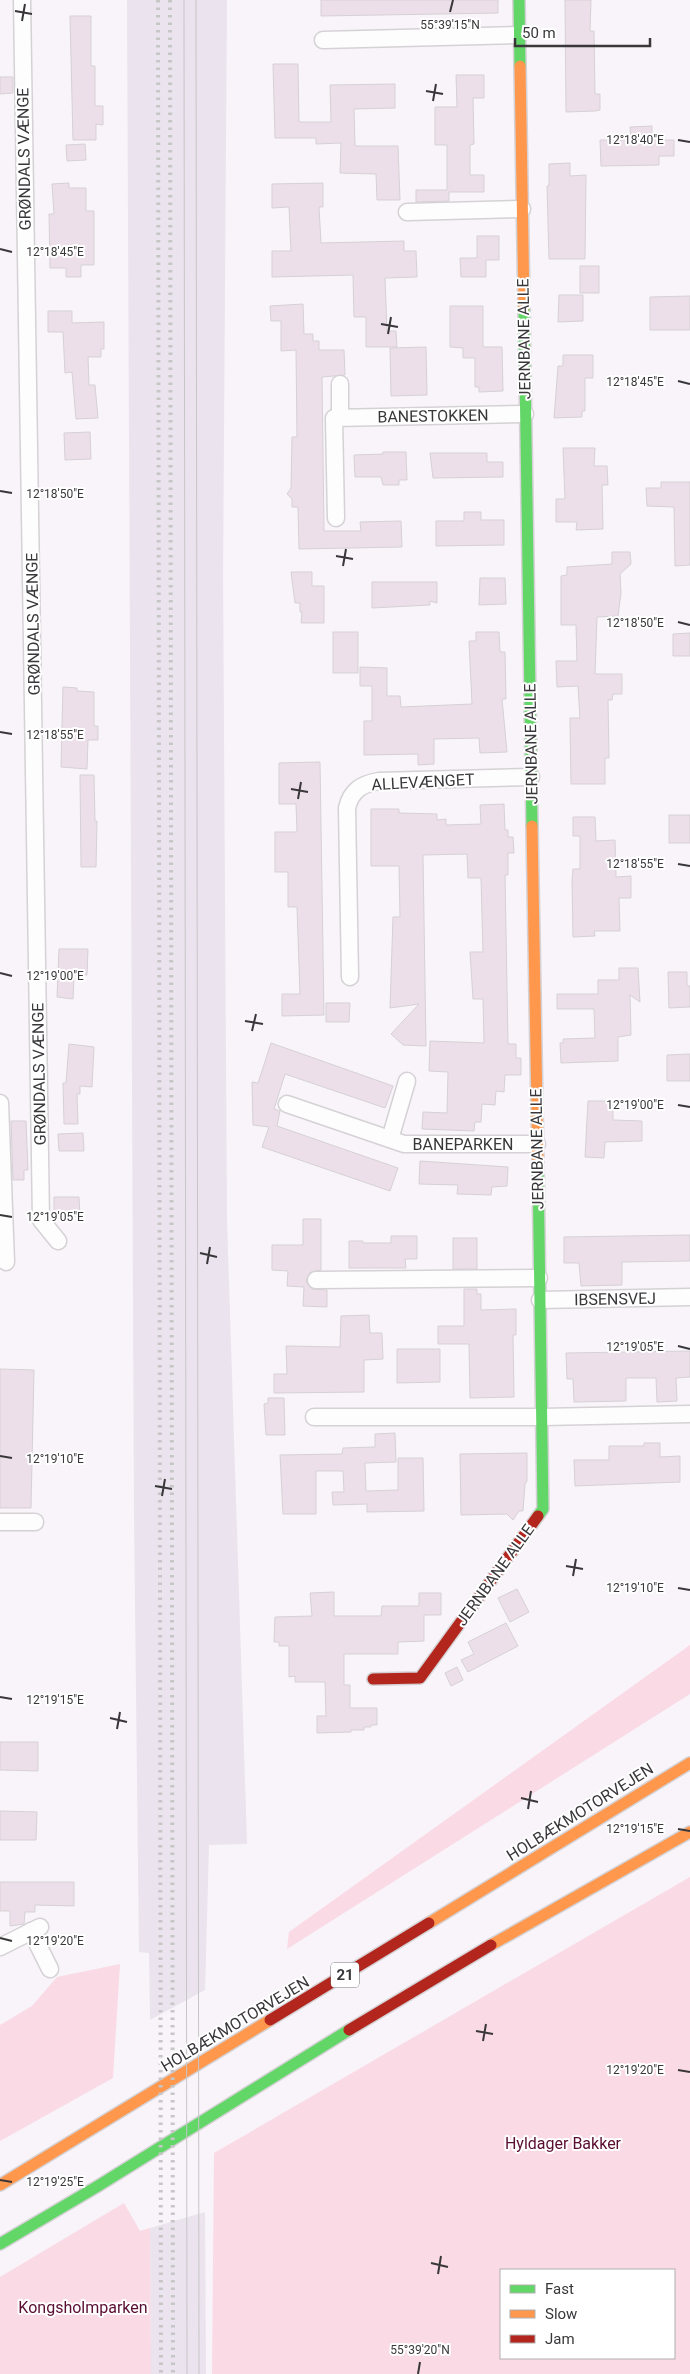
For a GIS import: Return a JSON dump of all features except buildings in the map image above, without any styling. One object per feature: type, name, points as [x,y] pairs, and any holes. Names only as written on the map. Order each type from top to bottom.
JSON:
[{"type":"main road","name":"JERNBANE ALLE","points":[[373,1679],[420,1678],[541,1512],[542,1417],[519,0]]},
{"type":"main road","name":"HOLBÆKMOTORVEJEN","points":[[0,2185],[690,1763]]},
{"type":"main road","points":[[0,2244],[98,2186],[434,1977],[690,1832]]},
{"type":"street","name":"GRØNDALS VÆNGE","points":[[22,0],[41,1220],[58,1241]]},
{"type":"street","points":[[323,40],[519,35]]},
{"type":"street","points":[[407,212],[522,210]]},
{"type":"street","points":[[336,518],[334,418],[340,418],[340,384]]},
{"type":"street","name":"BANESTOKKEN","points":[[340,418],[526,414]]},
{"type":"street","name":"ALLEVÆNGET","points":[[350,977],[347,808],[353,793],[359,787],[378,781],[531,778]]},
{"type":"street","name":"BANEPARKEN","points":[[390,1139],[407,1081]]},
{"type":"street","points":[[0,1103],[2,1244],[6,1262]]},
{"type":"street","name":"BANEPARKEN","points":[[287,1104],[404,1144],[537,1144]]},
{"type":"street","points":[[316,1280],[539,1278]]},
{"type":"street","name":"IBSENSVEJ","points":[[540,1300],[690,1297]]},
{"type":"street","points":[[314,1417],[542,1417],[690,1414]]},
{"type":"street","points":[[0,1522],[35,1522]]},
{"type":"street","points":[[0,1947],[35,1929],[50,1969]]},
{"type":"shaded area","points":[[127,0],[227,0],[223,575],[227,1220],[247,1844],[209,1845],[205,1990],[150,2020],[149,1953],[139,1952],[134,1516]]},
{"type":"shaded area","points":[[205,2212],[206,2374],[151,2374],[150,2228]]},
{"type":"green space","points":[[690,1645],[690,1694],[287,1949],[289,1932]]},
{"type":"green space","name":"Hyldager Bakker","points":[[690,1877],[690,2374],[212,2374],[214,2153]]},
{"type":"green space","points":[[120,1964],[113,2078],[0,2141],[0,2025],[32,2006],[57,1977]]},
{"type":"green space","name":"Kongsholmparken","points":[[124,2203],[140,2231],[150,2228],[151,2374],[0,2374],[0,2277]]},
{"type":"tram line","points":[[184,0],[187,2374]]},
{"type":"tram line","points":[[196,0],[199,2374]]},
{"type":"railway","points":[[158,0],[161,2374]]},
{"type":"railway","points":[[170,0],[173,2374]]},
{"type":"traffic: fast","points":[[519,0],[520,66]]},
{"type":"traffic: fast","points":[[524,307],[532,826]]},
{"type":"traffic: fast","points":[[538,1166],[543,1509],[538,1516]]},
{"type":"traffic: fast","points":[[0,2244],[98,2186],[349,2030]]},
{"type":"traffic: slow","points":[[520,66],[524,307]]},
{"type":"traffic: slow","points":[[532,826],[538,1166]]},
{"type":"traffic: slow","points":[[429,1923],[690,1763]]},
{"type":"traffic: slow","points":[[491,1945],[690,1832]]},
{"type":"traffic: slow","points":[[0,2185],[270,2020]]},
{"type":"traffic: jam","points":[[373,1679],[420,1678],[538,1516]]},
{"type":"traffic: jam","points":[[270,2020],[429,1923]]},
{"type":"traffic: jam","points":[[349,2030],[491,1945]]}]
